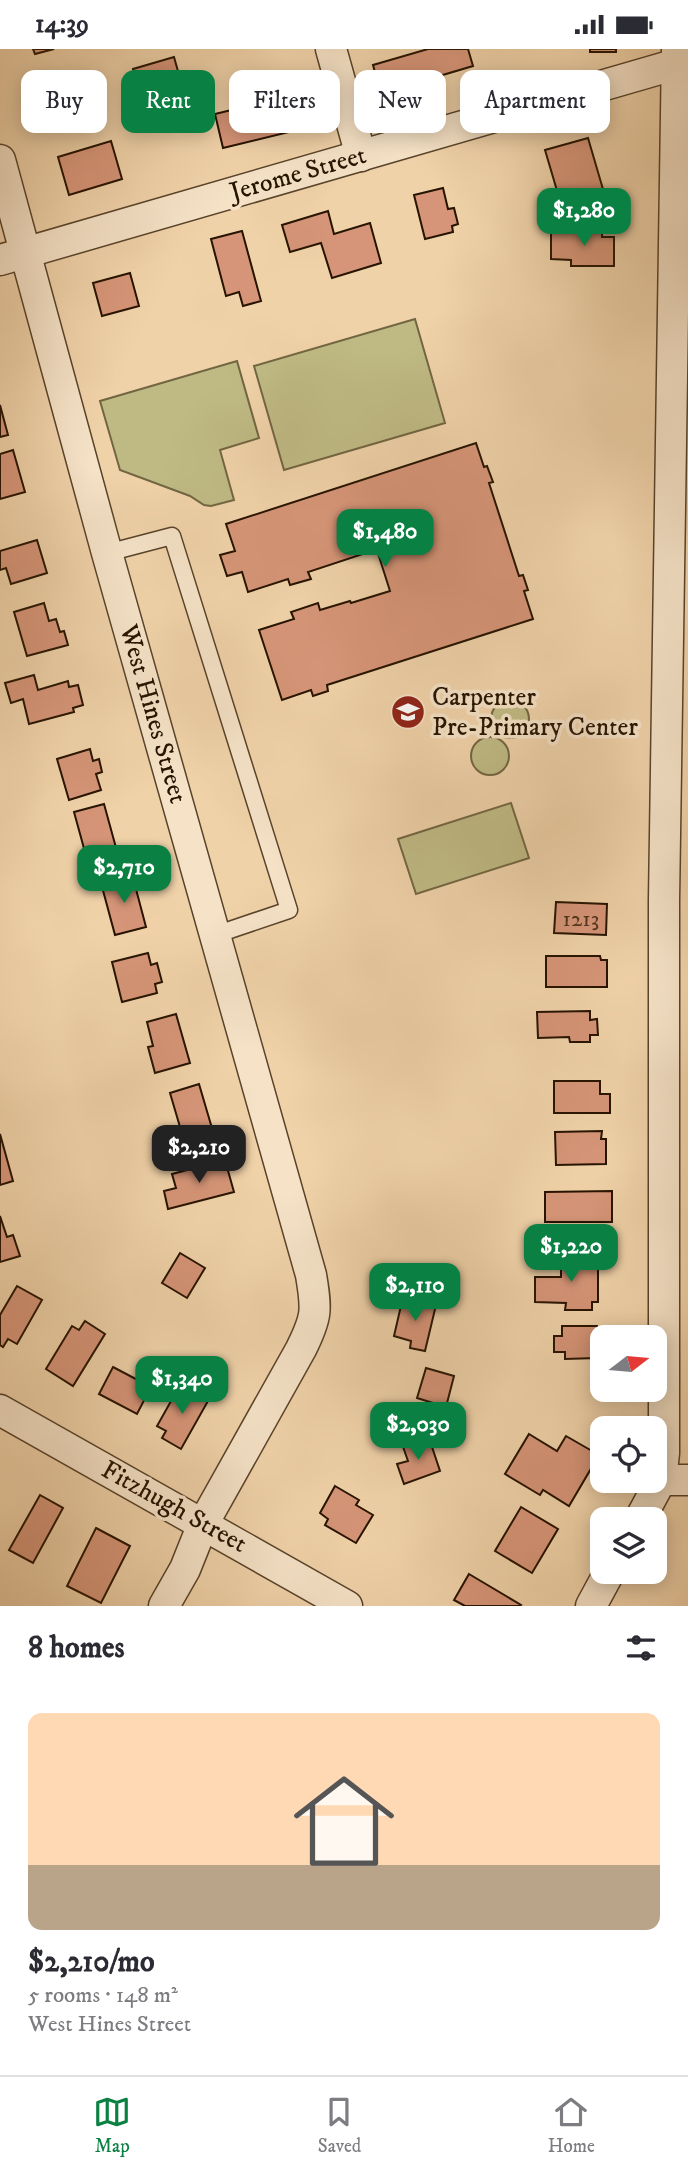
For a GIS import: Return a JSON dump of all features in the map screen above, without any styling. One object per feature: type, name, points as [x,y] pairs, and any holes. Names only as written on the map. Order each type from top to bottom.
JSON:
[{"type":"street","points":[[331,49],[361,156]]},
{"type":"street","points":[[650,1507],[674,1480],[664,1429],[676,1156],[677,57]]},
{"type":"street","name":"Jerome Street","points":[[13,257],[361,156],[677,57]]},
{"type":"street","name":"West Hines Street","points":[[0,160],[13,257],[107,554],[311,1275],[316,1306],[312,1328],[203,1524],[185,1569],[164,1606]]},
{"type":"street","name":"Fitzhugh Street","points":[[0,1409],[347,1606]]},
{"type":"street","points":[[591,1606],[603,1584]]},
{"type":"lane","points":[[107,554],[172,536],[289,910],[215,935]]},
{"type":"shaded area","points":[[415,319],[445,423],[284,470],[254,366]]},
{"type":"shaded area","points":[[237,361],[259,438],[220,450],[234,500],[211,506],[204,505],[190,496],[120,470],[100,401]]},
{"type":"shaded area","points":[[510,700],[523,706],[529,719],[523,732],[510,738],[497,732],[491,719],[497,706]]},
{"type":"shaded area","points":[[490,737],[503,743],[509,756],[503,769],[490,775],[477,769],[471,756],[477,743]]},
{"type":"shaded area","points":[[511,803],[529,858],[416,894],[398,839]]},
{"type":"building","points":[[33,49],[54,49],[35,54]]},
{"type":"building","points":[[428,49],[468,49],[473,66],[446,74],[446,70],[374,70],[373,65]]},
{"type":"building","points":[[590,49],[616,49],[616,52],[590,52]]},
{"type":"building","points":[[174,57],[178,70],[133,70]]},
{"type":"building","points":[[229,111],[229,133],[285,133],[223,148],[215,114]]},
{"type":"building","points":[[588,138],[605,196],[577,205],[573,190],[558,194],[545,150]]},
{"type":"building","points":[[111,141],[122,179],[69,195],[58,157]]},
{"type":"building","points":[[443,188],[448,209],[454,208],[458,224],[452,226],[453,232],[425,239],[414,195]]},
{"type":"building","points":[[328,211],[334,234],[370,223],[381,263],[332,278],[321,243],[290,252],[282,225]]},
{"type":"building","points":[[570,228],[602,228],[602,237],[614,237],[614,266],[571,266],[571,260],[551,259],[551,233],[570,233]]},
{"type":"building","points":[[242,231],[261,301],[243,306],[239,292],[226,296],[211,239]]},
{"type":"building","points":[[130,273],[139,306],[102,316],[93,283]]},
{"type":"building","points":[[0,405],[8,435],[0,437]]},
{"type":"building","points":[[476,443],[484,467],[487,466],[493,482],[489,483],[519,576],[523,575],[528,590],[524,591],[533,619],[327,685],[328,691],[313,696],[311,690],[282,700],[259,630],[294,619],[291,612],[318,603],[320,610],[390,591],[376,547],[365,551],[366,553],[308,572],[311,579],[290,585],[288,579],[248,592],[242,572],[227,576],[220,555],[235,551],[226,524]]},
{"type":"building","points":[[13,450],[25,492],[0,499],[0,454]]},
{"type":"building","points":[[37,540],[47,573],[11,584],[6,568],[0,570],[0,551]]},
{"type":"building","points":[[44,603],[49,621],[56,619],[60,632],[64,631],[68,645],[27,656],[14,612]]},
{"type":"building","points":[[34,675],[38,690],[68,681],[69,687],[78,685],[83,705],[73,708],[74,712],[29,724],[23,699],[11,703],[5,683]]},
{"type":"building","points":[[90,749],[93,761],[99,759],[102,772],[96,774],[101,790],[69,800],[57,759]]},
{"type":"building","points":[[104,804],[118,855],[88,863],[74,812]]},
{"type":"building","points":[[132,874],[146,927],[115,935],[101,883]]},
{"type":"building","points":[[556,902],[607,904],[606,935],[554,933]]},
{"type":"building","points":[[148,953],[151,965],[157,963],[162,982],[155,984],[157,993],[122,1002],[112,962]]},
{"type":"building","points":[[546,956],[600,956],[601,960],[607,960],[607,987],[546,987]]},
{"type":"building","points":[[590,1011],[590,1020],[597,1019],[598,1035],[590,1035],[590,1042],[570,1042],[569,1037],[538,1038],[537,1012]]},
{"type":"building","points":[[176,1014],[190,1063],[155,1073],[148,1047],[153,1046],[147,1022]]},
{"type":"building","points":[[554,1081],[600,1081],[600,1094],[610,1094],[610,1113],[554,1113]]},
{"type":"building","points":[[199,1084],[214,1135],[185,1144],[170,1093]]},
{"type":"building","points":[[602,1131],[601,1139],[606,1139],[606,1164],[556,1165],[555,1132]]},
{"type":"building","points":[[0,1134],[13,1181],[0,1185]]},
{"type":"building","points":[[225,1160],[234,1192],[168,1209],[164,1191],[176,1188],[172,1174]]},
{"type":"building","points":[[612,1191],[612,1222],[545,1222],[545,1192]]},
{"type":"building","points":[[0,1216],[7,1237],[13,1235],[20,1256],[0,1262]]},
{"type":"building","points":[[180,1253],[205,1268],[187,1298],[162,1283]]},
{"type":"building","points":[[561,1256],[598,1257],[598,1302],[592,1302],[592,1310],[565,1310],[566,1303],[535,1302],[535,1277],[561,1277]]},
{"type":"building","points":[[17,1286],[42,1300],[17,1344],[8,1339],[3,1347],[0,1345],[0,1315]]},
{"type":"building","points":[[403,1297],[436,1305],[425,1351],[410,1348],[411,1341],[394,1336]]},
{"type":"building","points":[[85,1321],[105,1334],[73,1386],[46,1369],[72,1326],[79,1330]]},
{"type":"building","points":[[562,1326],[590,1326],[590,1358],[565,1359],[565,1352],[554,1352],[554,1336],[562,1336]]},
{"type":"building","points":[[113,1367],[151,1387],[137,1414],[99,1394]]},
{"type":"building","points":[[426,1368],[454,1376],[446,1407],[417,1398]]},
{"type":"building","points":[[180,1385],[208,1401],[181,1449],[162,1438],[166,1431],[157,1426]]},
{"type":"building","points":[[529,1434],[557,1451],[566,1436],[590,1450],[590,1470],[569,1506],[543,1490],[540,1495],[505,1474]]},
{"type":"building","points":[[410,1438],[415,1450],[431,1444],[440,1471],[404,1484],[397,1464],[408,1461],[401,1441]]},
{"type":"building","points":[[335,1486],[359,1500],[356,1505],[373,1515],[356,1543],[325,1525],[328,1519],[320,1513]]},
{"type":"building","points":[[40,1495],[63,1508],[33,1563],[9,1550]]},
{"type":"building","points":[[521,1507],[558,1529],[532,1573],[495,1551]]},
{"type":"building","points":[[96,1528],[130,1546],[101,1603],[67,1586]]},
{"type":"building","points":[[469,1574],[521,1605],[465,1606],[454,1600]]},
{"type":"place","name":"Carpenter Pre-Primary Center","points":[[408,712]]}]
